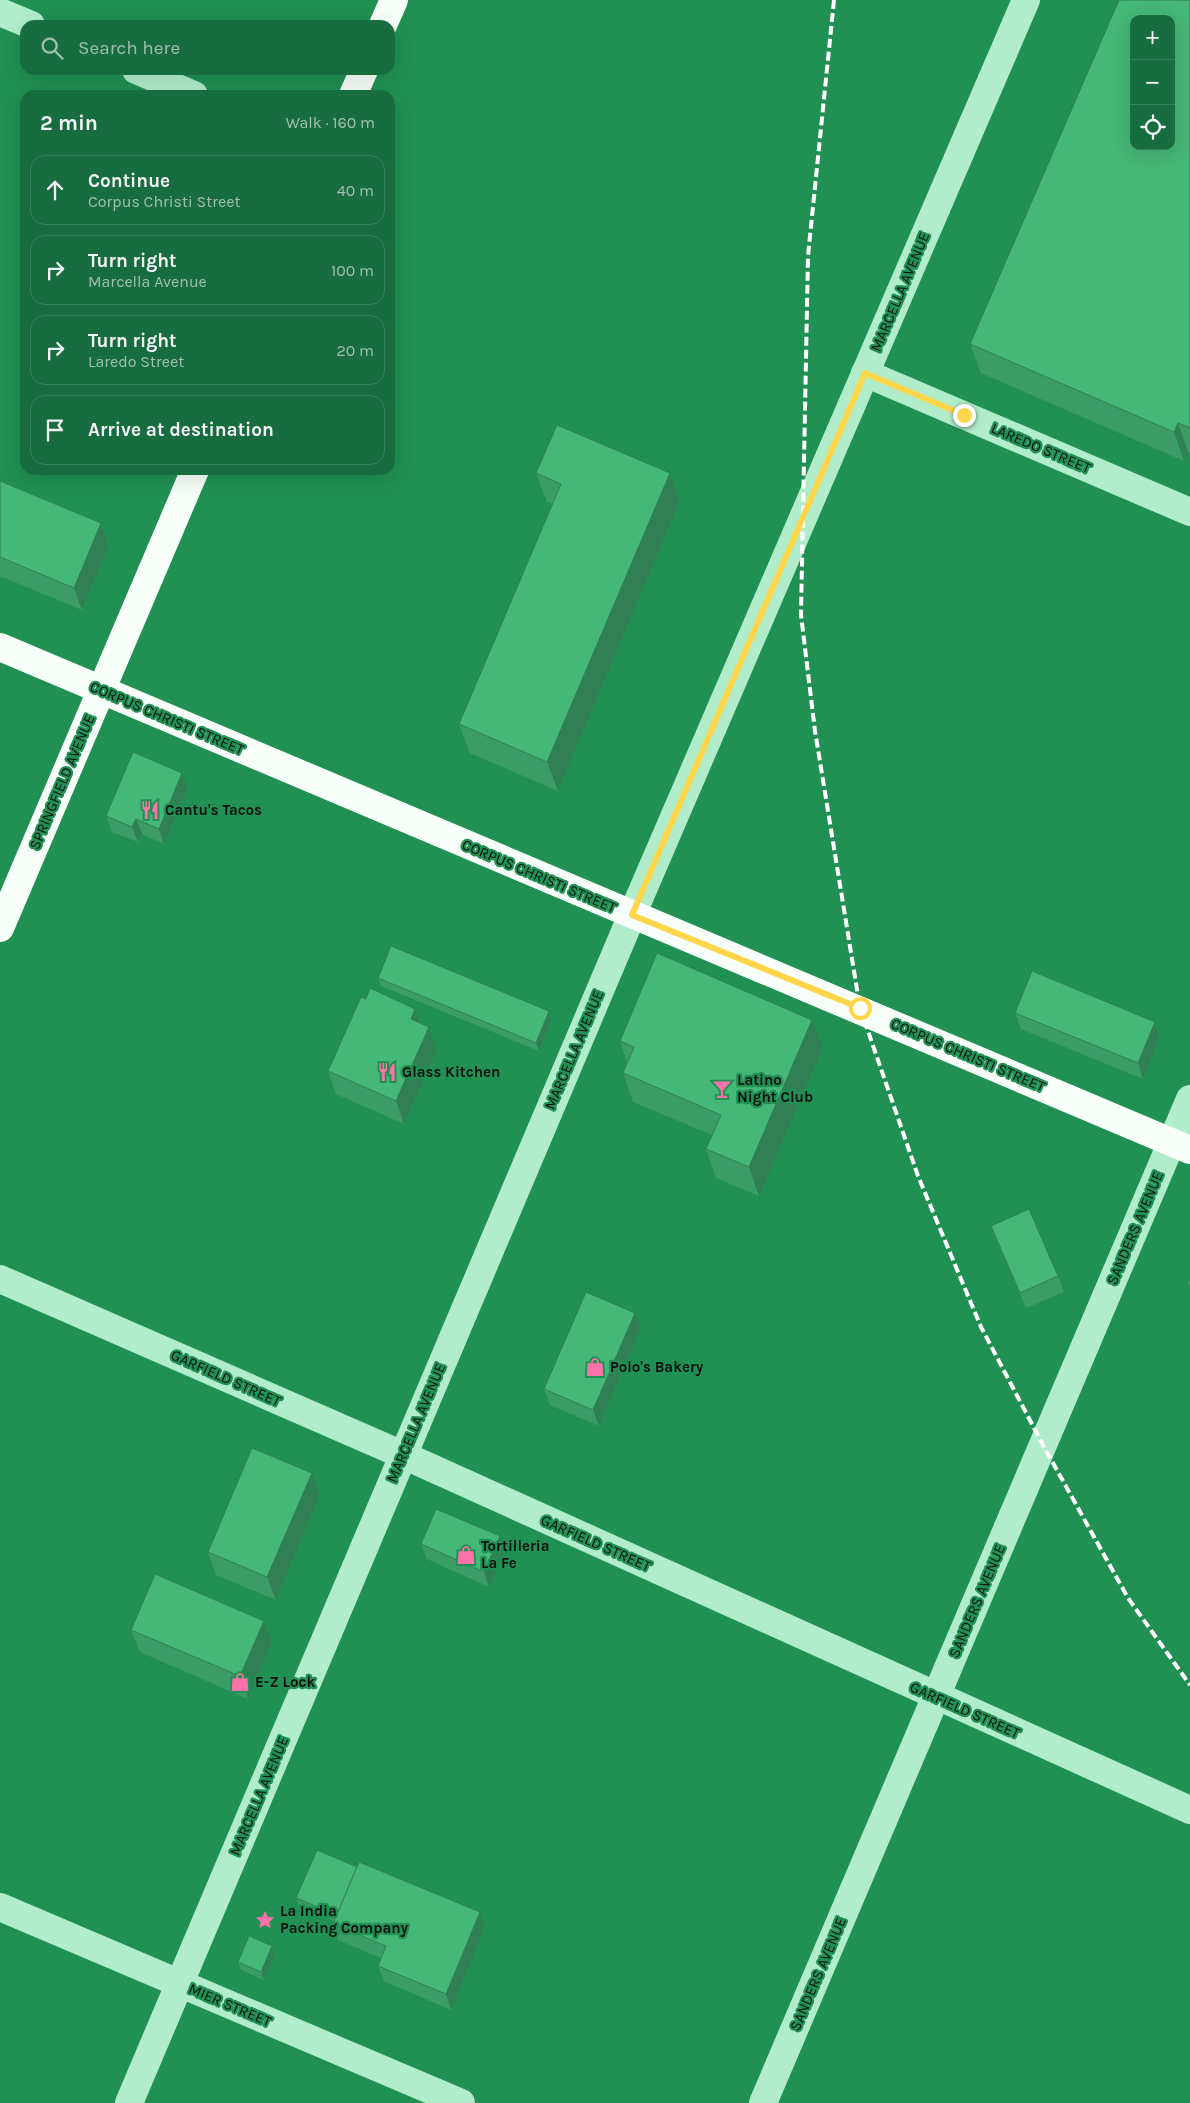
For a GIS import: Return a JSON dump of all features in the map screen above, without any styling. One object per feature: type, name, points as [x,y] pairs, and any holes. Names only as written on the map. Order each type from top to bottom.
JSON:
[{"type":"main road","points":[[385,20],[394,0]]},
{"type":"main road","points":[[355,90],[362,75]]},
{"type":"main road","name":"SPRINGFIELD AVENUE","points":[[0,928],[192,475]]},
{"type":"main road","name":"CORPUS CHRISTI STREET","points":[[0,647],[632,915],[860,1008],[1181,1146]]},
{"type":"street","name":"MARCELLA AVENUE","points":[[129,2103],[632,915],[1026,0]]},
{"type":"street","points":[[0,12],[20,21]]},
{"type":"street","points":[[148,75],[182,90]]},
{"type":"street","name":"LAREDO STREET","points":[[865,373],[1190,512]]},
{"type":"street","name":"SANDERS AVENUE","points":[[763,2103],[936,1697],[1181,1146],[1190,1099]]},
{"type":"street","name":"GARFIELD STREET","points":[[0,1279],[403,1455],[1190,1810]]},
{"type":"street","name":"MIER STREET","points":[[0,1906],[461,2103]]},
{"type":"building","points":[[1119,0],[1190,0],[1190,428],[1178,423],[1174,432],[970,344]]},
{"type":"building","points":[[557,425],[670,473],[547,762],[459,724],[561,484],[536,473]]},
{"type":"building","points":[[0,481],[101,523],[74,588],[0,557]]},
{"type":"building","name":"Cantu's Tacos","points":[[133,752],[182,773],[159,829],[136,819],[132,827],[106,816]]},
{"type":"building","points":[[391,946],[549,1011],[536,1043],[378,978]]},
{"type":"building","name":"Latino Night Club","points":[[657,953],[812,1020],[749,1167],[706,1149],[721,1115],[623,1073],[634,1047],[620,1041]]},
{"type":"building","points":[[1032,971],[1155,1022],[1138,1063],[1015,1013]]},
{"type":"building","name":"Glass Kitchen","points":[[370,988],[415,1009],[411,1019],[429,1027],[396,1101],[328,1071],[361,997],[366,999]]},
{"type":"building","points":[[1029,1209],[1058,1276],[1020,1293],[991,1226]]},
{"type":"building","name":"Polo's Bakery","points":[[586,1292],[635,1313],[593,1410],[544,1389]]},
{"type":"building","points":[[252,1448],[312,1473],[267,1577],[208,1552]]},
{"type":"building","points":[[436,1509],[500,1536],[484,1572],[421,1544]]},
{"type":"building","points":[[155,1574],[264,1621],[240,1676],[131,1630]]},
{"type":"building","points":[[317,1850],[357,1867],[337,1915],[296,1898]]},
{"type":"building","points":[[359,1862],[480,1912],[446,1994],[378,1966],[386,1946],[333,1924]]},
{"type":"building","points":[[249,1936],[272,1946],[261,1972],[238,1962]]},
{"type":"railway","points":[[834,0],[808,256],[801,615],[815,731],[860,1008],[918,1176],[981,1327],[1043,1445],[1128,1598],[1190,1685]]},
{"type":"place","name":"Cantu's Tacos","points":[[150,810]]},
{"type":"place","name":"Glass Kitchen","points":[[387,1072]]},
{"type":"place","name":"Latino Night Club","points":[[722,1089]]},
{"type":"place","name":"Polo's Bakery","points":[[595,1367]]},
{"type":"place","name":"Tortilleria La Fe","points":[[466,1555]]},
{"type":"place","name":"E-Z Lock","points":[[240,1682]]},
{"type":"place","name":"La India Packing Company","points":[[265,1920]]},
{"type":"route","points":[[860,1008],[632,915],[865,373],[964,415]]}]
